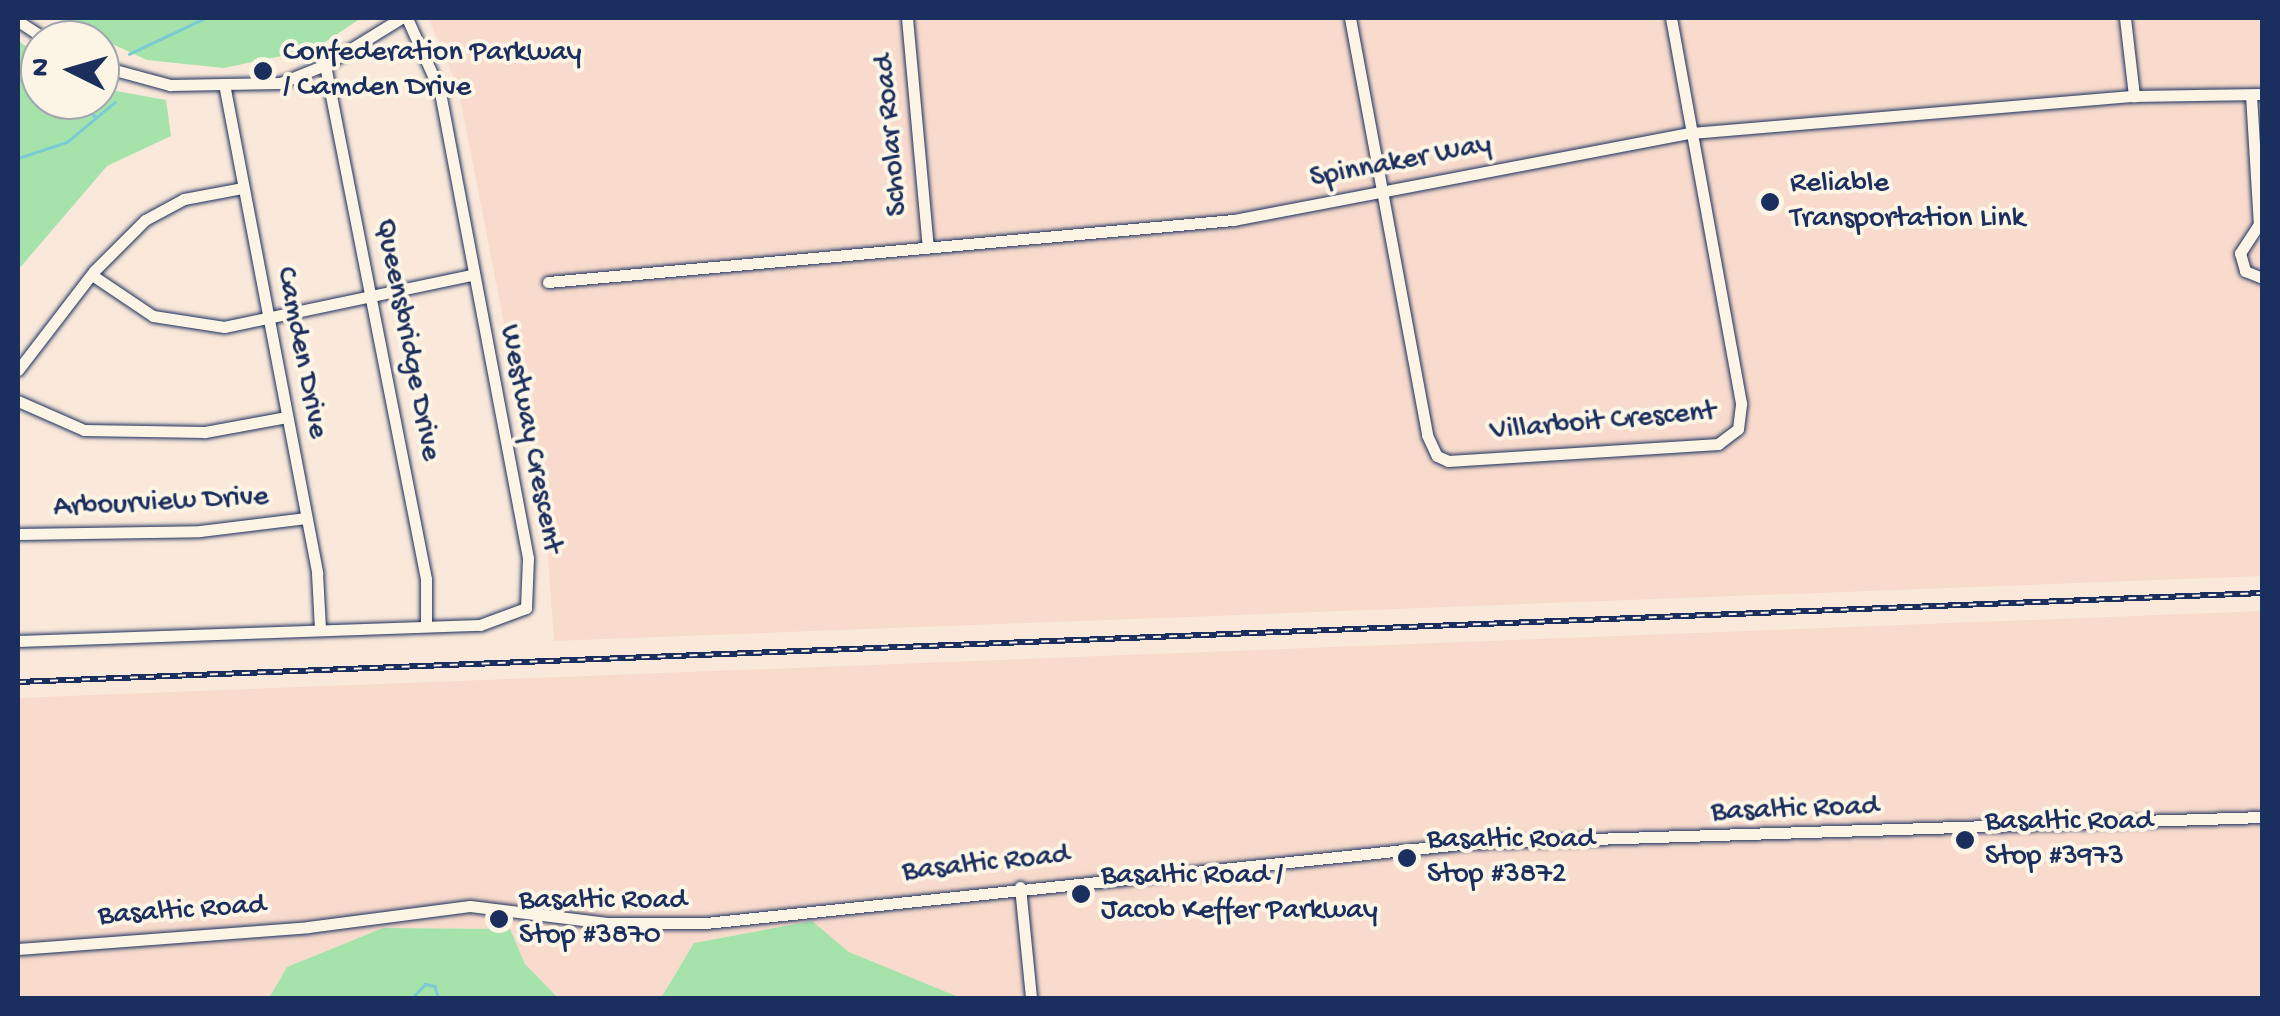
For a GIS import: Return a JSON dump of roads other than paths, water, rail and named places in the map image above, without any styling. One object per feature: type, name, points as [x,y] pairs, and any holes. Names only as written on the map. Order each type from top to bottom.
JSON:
[{"type":"street","points":[[120,72],[170,86],[225,89],[280,83],[325,65],[404,18]]},
{"type":"street","name":"Westway Crescent","points":[[18,641],[426,625],[511,619],[526,608],[531,590],[439,89],[404,18]]},
{"type":"street","name":"Scholar Road","points":[[907,18],[928,247]]},
{"type":"street","points":[[1350,18],[1381,194]]},
{"type":"street","points":[[1670,18],[1692,133]]},
{"type":"street","points":[[2125,18],[2134,96]]},
{"type":"street","name":"Queensbridge Drive","points":[[325,65],[426,579],[426,625]]},
{"type":"street","name":"Camden Drive","points":[[225,89],[265,317],[321,597],[320,628]]},
{"type":"street","points":[[2256,95],[2261,226],[2240,253],[2244,271],[2262,278]]},
{"type":"street","name":"Spinnaker Way","points":[[548,282],[1233,220],[1692,133],[2134,96],[2256,95]]},
{"type":"street","name":"Villarboit Crescent","points":[[1381,194],[1427,435],[1438,456],[1718,444],[1730,441],[1742,416],[1692,133]]},
{"type":"street","points":[[18,370],[92,275],[166,207],[243,188]]},
{"type":"street","points":[[92,275],[127,302],[188,326],[265,317],[472,274]]},
{"type":"street","points":[[18,401],[84,430],[205,432],[287,418]]},
{"type":"street","name":"Arbourview Drive","points":[[18,534],[200,532],[306,518]]},
{"type":"street","name":"Basaltic Road","points":[[18,949],[308,927],[470,906],[607,923],[706,923],[1020,887],[1461,844],[2262,818]]},
{"type":"street","points":[[1020,887],[1031,998]]},
{"type":"waterway","points":[[129,54],[205,18]]},
{"type":"waterway","points":[[18,158],[67,142],[93,120]]},
{"type":"waterway","points":[[412,998],[425,984],[435,986],[438,998]]},
{"type":"waterway","points":[[476,998],[494,998]]},
{"type":"railway","points":[[18,682],[2262,593]]},
{"type":"place","name":"Confederation Parkway / Camden Drive","points":[[263,71]]},
{"type":"place","name":"Reliable Transportation Link","points":[[1770,202]]},
{"type":"place","name":"Basaltic Road Stop #3973","points":[[1965,840]]},
{"type":"place","name":"Basaltic Road Stop #3872","points":[[1407,858]]},
{"type":"place","name":"Basaltic Road / Jacob Keffer Parkway","points":[[1081,894]]},
{"type":"place","name":"Basaltic Road Stop #3870","points":[[499,919]]}]
